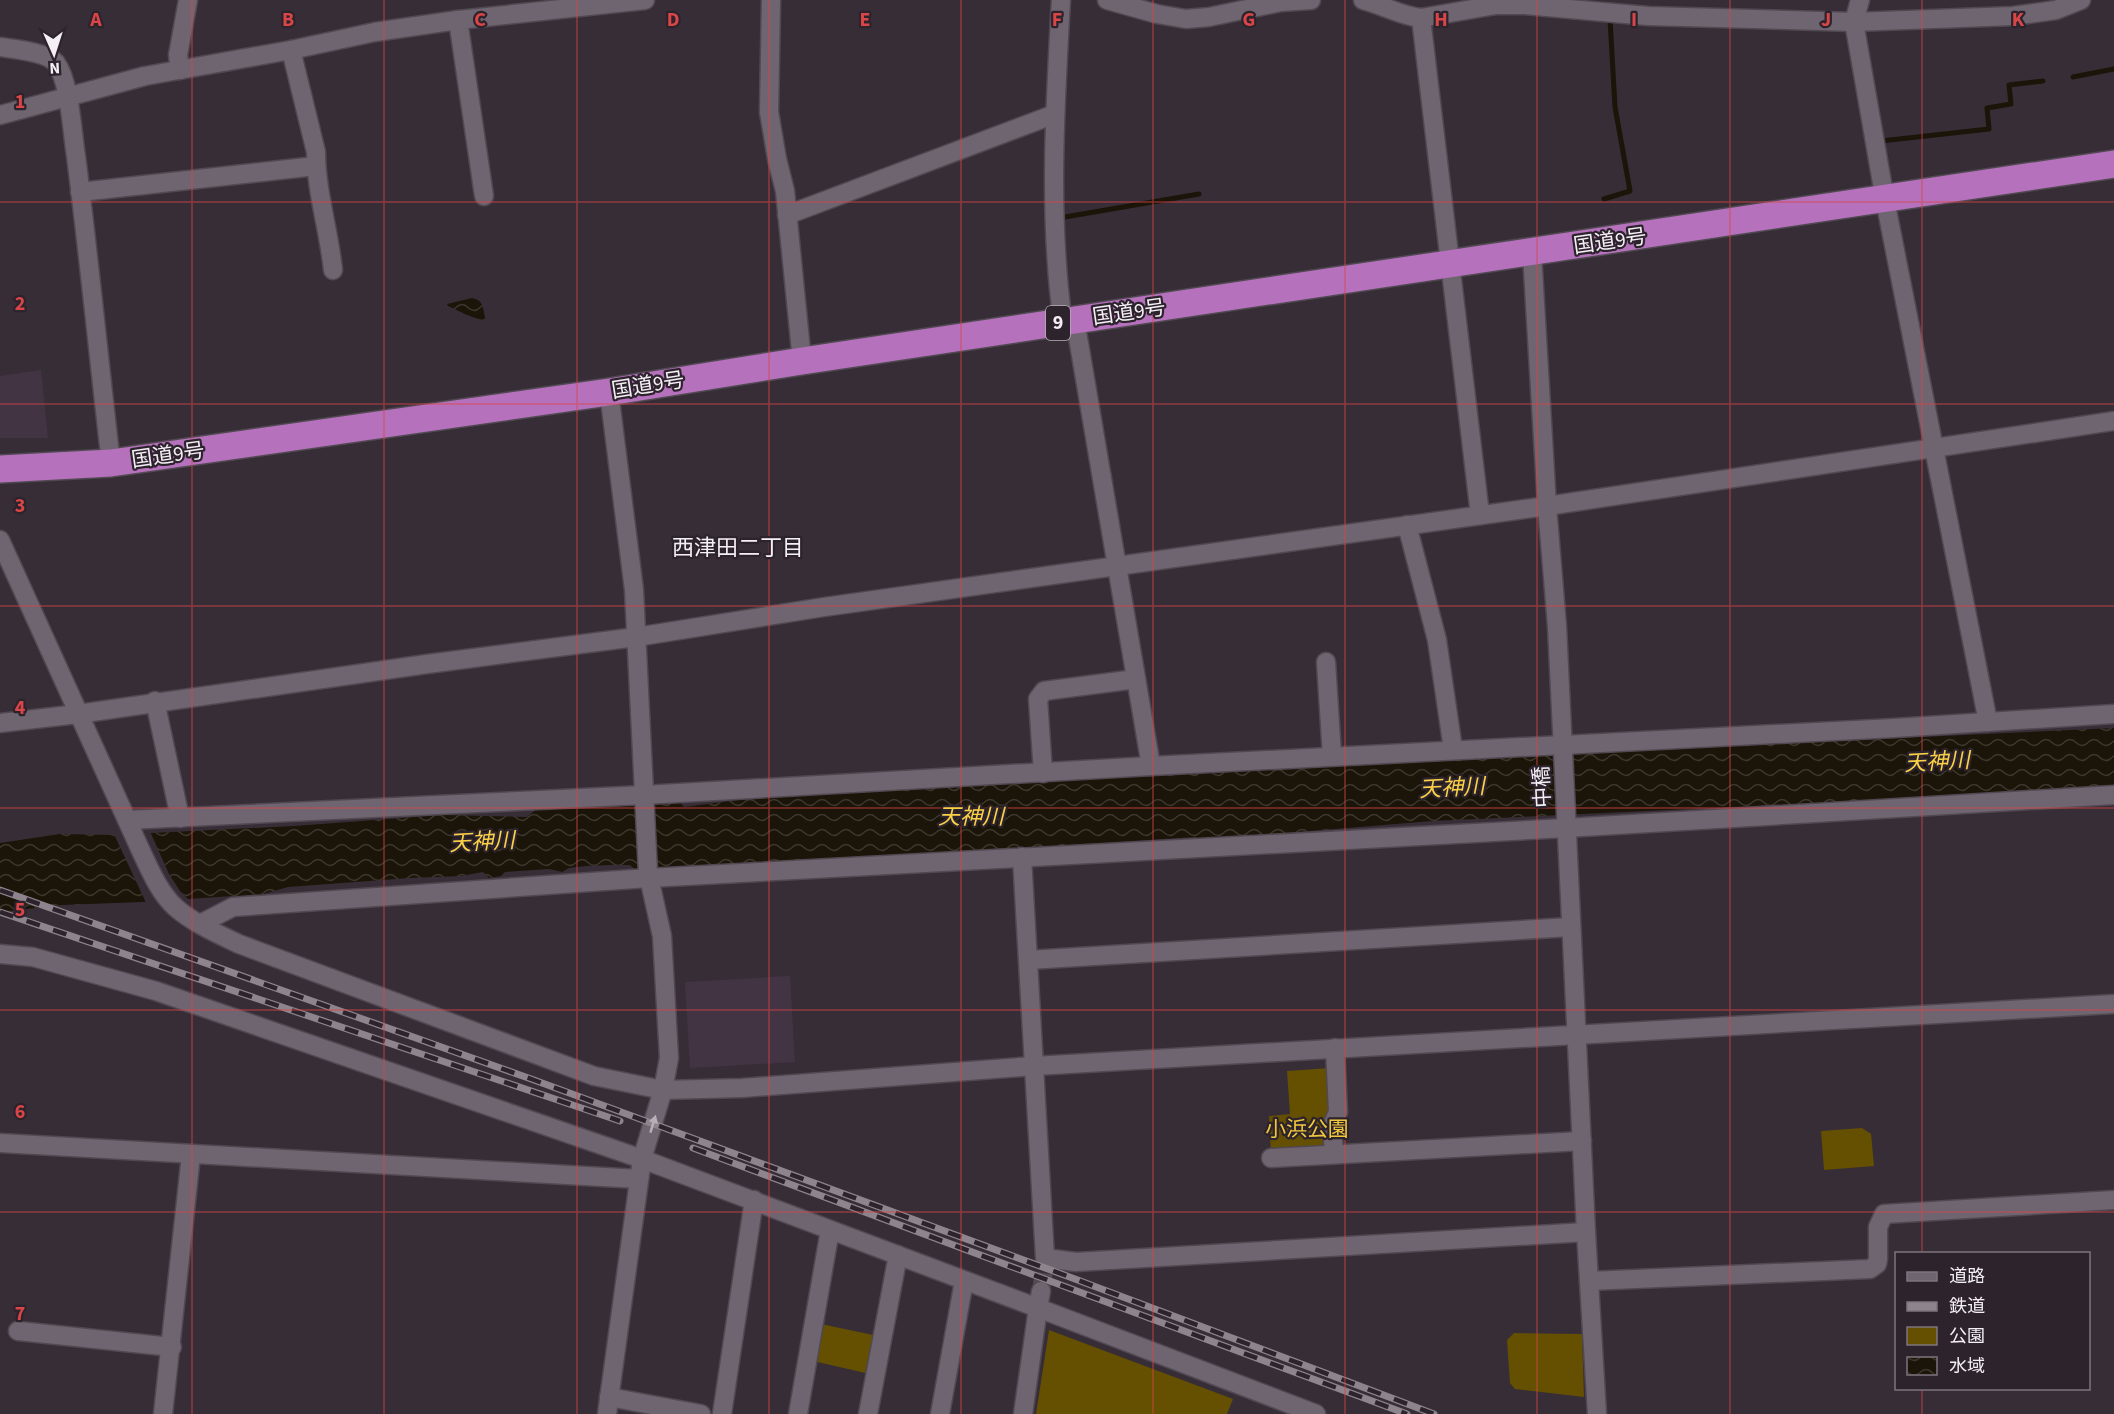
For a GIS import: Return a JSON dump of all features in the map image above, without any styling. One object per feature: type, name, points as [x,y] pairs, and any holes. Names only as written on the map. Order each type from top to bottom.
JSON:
[{"type":"highway","name":"国道9号","points":[[0,469],[111,463],[609,392],[2114,164]]},
{"type":"street","points":[[180,70],[178,55],[188,0]]},
{"type":"street","points":[[0,115],[68,99],[145,76],[291,50],[375,32],[458,20],[645,0]]},
{"type":"street","points":[[771,0],[769,112],[785,191],[802,361]]},
{"type":"street","points":[[1061,0],[1055,114],[1056,261],[1116,565],[1151,766]]},
{"type":"street","points":[[1107,0],[1143,5],[1169,17],[1199,19],[1281,2],[1311,0]]},
{"type":"street","points":[[1860,0],[1854,22],[1885,200],[1988,722]]},
{"type":"street","points":[[1374,1],[1408,17],[1421,18],[1497,5],[1578,5],[1854,22],[2013,16],[2056,10],[2081,0]]},
{"type":"street","points":[[1421,18],[1480,515]]},
{"type":"street","points":[[458,20],[484,196]]},
{"type":"street","points":[[0,46],[52,59],[61,74],[68,99],[111,463]]},
{"type":"street","points":[[291,50],[316,152],[316,166],[333,270]]},
{"type":"street","points":[[787,215],[1055,114]]},
{"type":"street","points":[[80,192],[316,166]]},
{"type":"street","name":"中橋","points":[[1532,253],[1547,506],[1557,626],[1597,1414]]},
{"type":"street","points":[[609,392],[634,590],[648,876],[662,936],[669,1058],[663,1090],[642,1159],[608,1405],[701,1414]]},
{"type":"street","points":[[0,723],[636,637],[824,607],[1934,450],[2114,421]]},
{"type":"street","points":[[1407,525],[1437,640],[1453,749]]},
{"type":"street","points":[[0,540],[154,878],[175,907],[200,924],[239,945],[594,1076],[663,1090],[742,1088],[1034,1066],[2114,1004]]},
{"type":"street","points":[[1326,662],[1332,756]]},
{"type":"street","points":[[1043,773],[1038,699],[1044,691],[1136,679]]},
{"type":"street","points":[[155,701],[180,818]]},
{"type":"street","points":[[127,820],[644,797],[1151,766],[1453,749],[1562,747],[2114,714]]},
{"type":"street","points":[[200,924],[233,907],[648,876],[2114,795]]},
{"type":"street","points":[[1022,857],[1045,1262],[1586,1232]]},
{"type":"street","points":[[1028,960],[1572,927]]},
{"type":"street","points":[[0,954],[33,957],[156,991],[642,1159],[964,1281],[1040,1300],[1316,1414]]},
{"type":"street","points":[[1334,1154],[1332,1126],[1338,1112],[1335,1048]]},
{"type":"street","points":[[1271,1158],[1582,1141]]},
{"type":"street","points":[[0,1143],[639,1179]]},
{"type":"street","points":[[164,1414],[192,1155]]},
{"type":"street","points":[[722,1414],[754,1200]]},
{"type":"street","points":[[1589,1281],[1870,1269],[1878,1259],[1878,1227],[1884,1214],[2114,1200]]},
{"type":"street","points":[[798,1414],[830,1230]]},
{"type":"street","points":[[868,1414],[898,1255]]},
{"type":"street","points":[[940,1414],[964,1281]]},
{"type":"street","points":[[1023,1414],[1040,1300]]},
{"type":"street","points":[[18,1330],[172,1347]]},
{"type":"shaded area","points":[[41,370],[48,438],[0,438],[0,376]]},
{"type":"shaded area","points":[[790,976],[795,1062],[690,1068],[685,982]]},
{"type":"green space","name":"小浜公園","points":[[1330,1068],[1332,1116],[1325,1151],[1271,1154],[1269,1116],[1290,1114],[1287,1071]]},
{"type":"green space","points":[[1862,1128],[1871,1134],[1874,1166],[1824,1170],[1821,1131]]},
{"type":"green space","points":[[821,1324],[878,1336],[870,1374],[813,1361]]},
{"type":"green space","points":[[1049,1330],[1233,1399],[1227,1414],[1036,1414]]},
{"type":"green space","points":[[1514,1333],[1582,1334],[1584,1397],[1515,1389],[1510,1383],[1507,1340]]},
{"type":"water","points":[[472,298],[482,304],[484,320],[474,318],[447,304]]},
{"type":"water","name":"天神川","points":[[2114,728],[2114,785],[2063,788],[2057,792],[1433,821],[1198,840],[1196,837],[1003,849],[1000,852],[909,858],[908,854],[798,860],[796,863],[637,871],[630,865],[586,866],[569,868],[562,872],[549,869],[505,872],[501,876],[489,878],[483,872],[461,876],[288,887],[263,894],[62,905],[0,912],[0,843],[60,834],[111,835],[294,826],[443,815],[527,817],[538,808],[677,799],[684,807],[831,788]]},
{"type":"pier","points":[[149,829],[169,874],[190,901],[147,905],[113,832]]},
{"type":"waterway","points":[[1604,199],[1630,191],[1615,107],[1610,19]]},
{"type":"waterway","points":[[2073,77],[2114,69]]},
{"type":"waterway","points":[[1881,141],[1989,129],[1987,108],[2011,104],[2009,85],[2043,81]]},
{"type":"waterway","points":[[1065,217],[1199,194]]},
{"type":"tunnel","points":[[1041,1291],[1045,1265]]},
{"type":"railway","points":[[0,890],[534,1080],[1434,1414]]},
{"type":"railway","points":[[0,912],[620,1121]]},
{"type":"railway","points":[[693,1148],[1407,1414]]},
{"type":"district","name":"西津田二丁目","points":[[738,548]]}]
